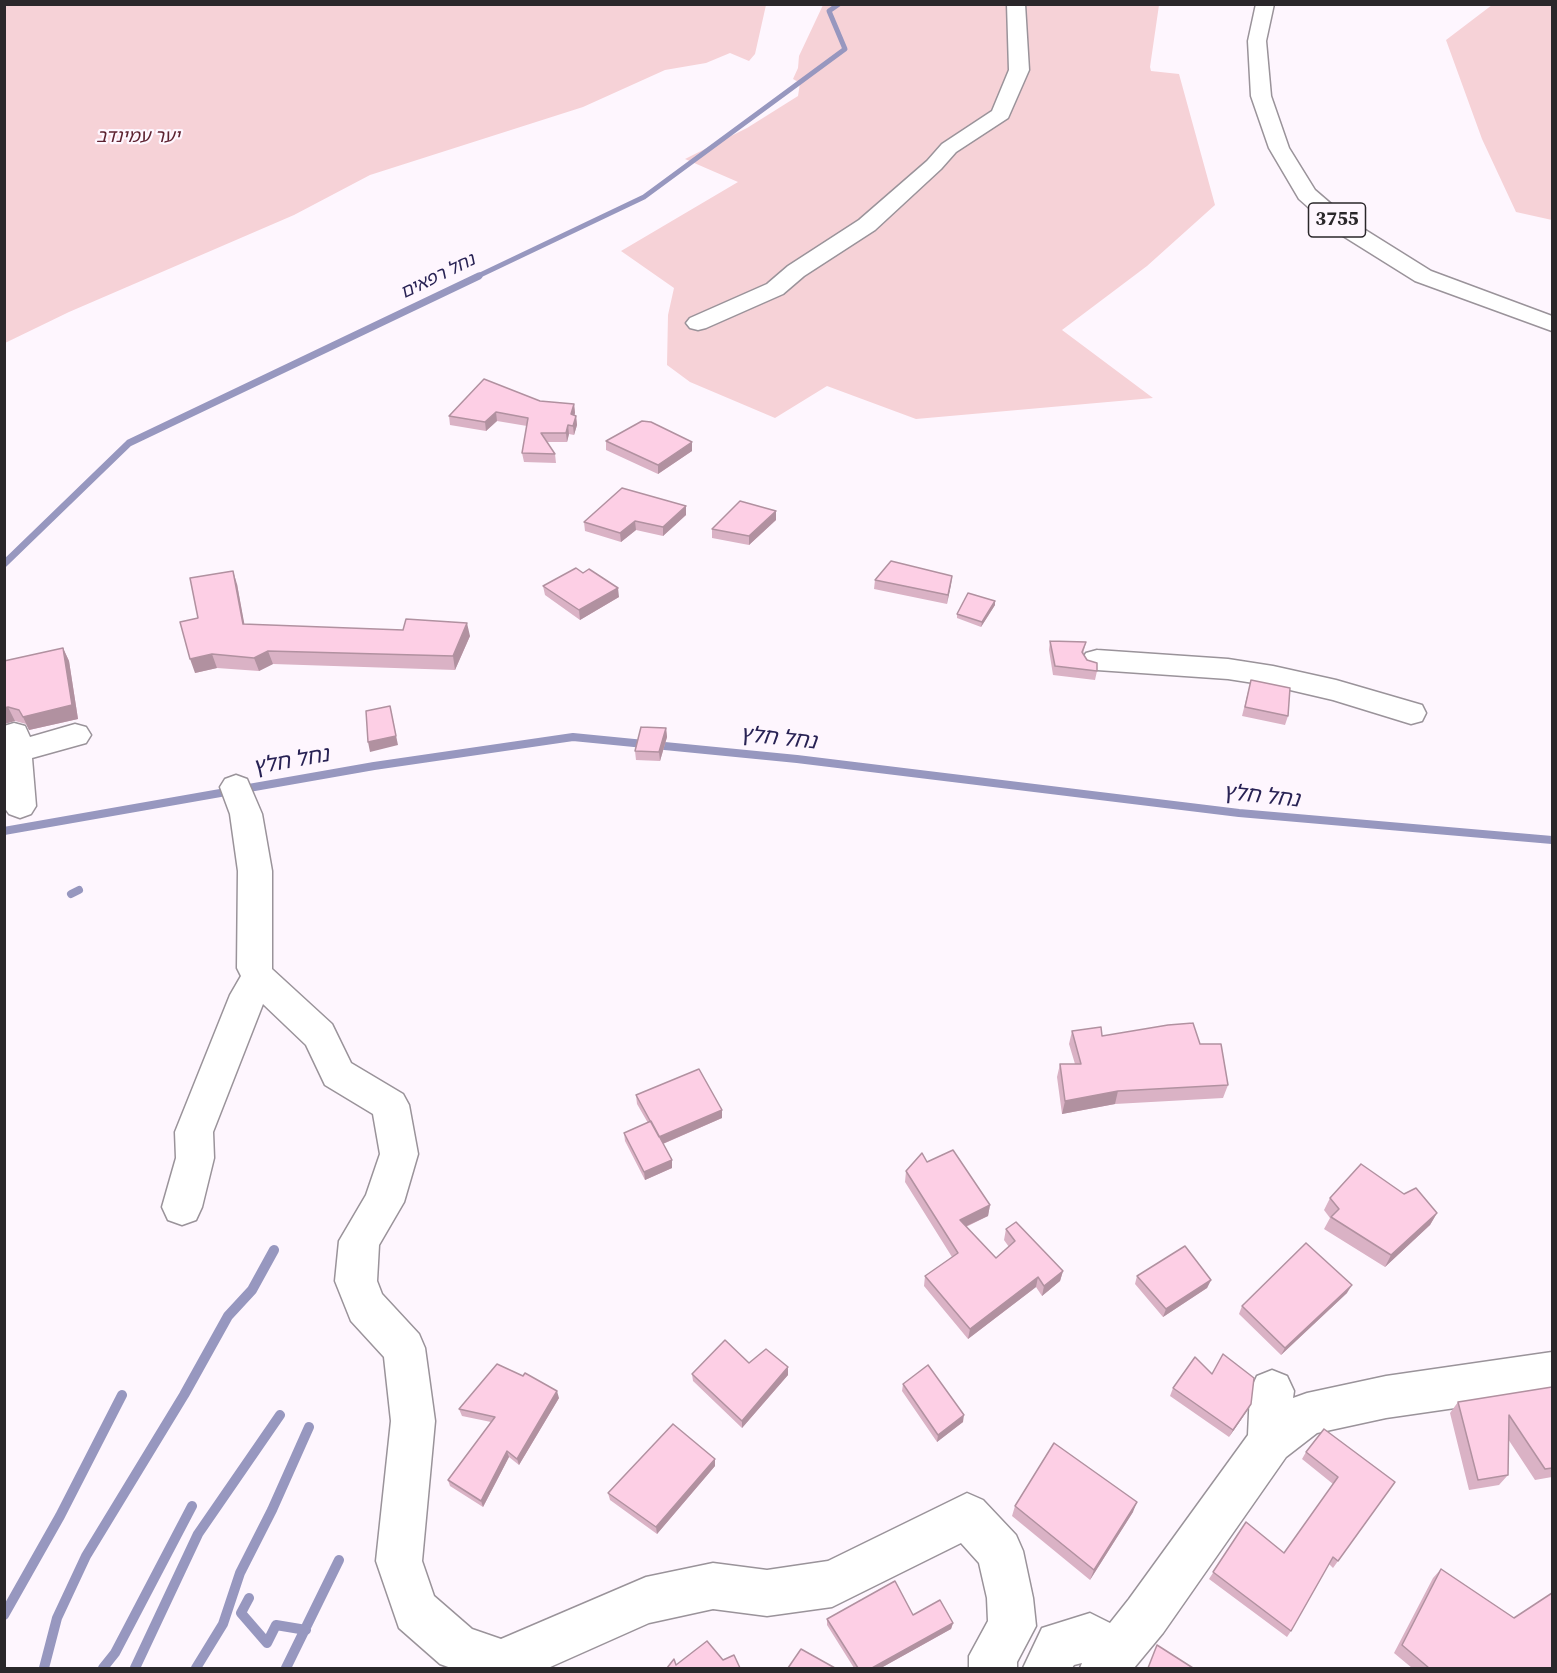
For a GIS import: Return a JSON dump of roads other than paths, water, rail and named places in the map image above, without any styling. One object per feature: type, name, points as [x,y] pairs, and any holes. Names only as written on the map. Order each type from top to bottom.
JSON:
[{"type":"street","points":[[698,323],[775,289],[796,271],[867,225],[934,165],[949,148],[1001,114],[1019,70],[1016,4]]},
{"type":"street","name":"3755","points":[[1265,4],[1257,41],[1261,96],[1279,148],[1307,194],[1343,226],[1423,276],[1552,324]]},
{"type":"street","points":[[1097,660],[1228,669],[1273,676],[1336,690],[1411,713]]},
{"type":"street","points":[[20,806],[11,747],[75,735]]},
{"type":"street","points":[[236,787],[246,814],[255,871],[255,968]]},
{"type":"street","points":[[182,1207],[195,1158],[194,1132],[248,995],[259,978],[318,1035],[338,1074],[390,1106],[399,1154],[384,1202],[359,1241],[356,1281],[366,1307],[404,1348],[413,1421],[399,1561],[416,1611],[457,1647],[501,1663],[550,1644],[646,1600],[714,1586],[767,1593],[832,1584],[967,1515],[1000,1551],[1010,1598],[1012,1626],[993,1656],[993,1668]]},
{"type":"street","points":[[1047,1668],[1059,1645],[1090,1637],[1108,1664],[1146,1616],[1270,1442],[1307,1414],[1386,1397],[1552,1373]]},
{"type":"street","points":[[1270,1442],[1272,1391]]},
{"type":"waterway","name":"נחל רפאים","points":[[476,277],[644,197],[845,49],[829,11],[839,4]]},
{"type":"waterway","name":"נחל רפאים","points":[[4,564],[129,443],[479,276]]},
{"type":"waterway","name":"נחל חלץ","points":[[4,831],[374,766],[573,737],[797,759],[1239,813],[1552,840]]},
{"type":"waterway","points":[[71,894],[79,890]]},
{"type":"waterway","points":[[44,1668],[57,1618],[86,1556],[184,1395],[228,1316],[252,1290],[274,1250]]},
{"type":"waterway","points":[[4,1615],[60,1516],[122,1395]]},
{"type":"waterway","points":[[135,1668],[198,1534],[280,1415]]},
{"type":"waterway","points":[[196,1668],[223,1624],[240,1573],[272,1510],[309,1427]]},
{"type":"waterway","points":[[103,1668],[115,1653],[192,1506]]},
{"type":"waterway","points":[[305,1630],[339,1560]]},
{"type":"waterway","points":[[249,1598],[241,1613],[267,1643],[276,1625],[305,1630]]},
{"type":"waterway","points":[[286,1668],[305,1630]]},
{"type":"park label","name":"יער עמינדב","points":[[138,137]]}]
